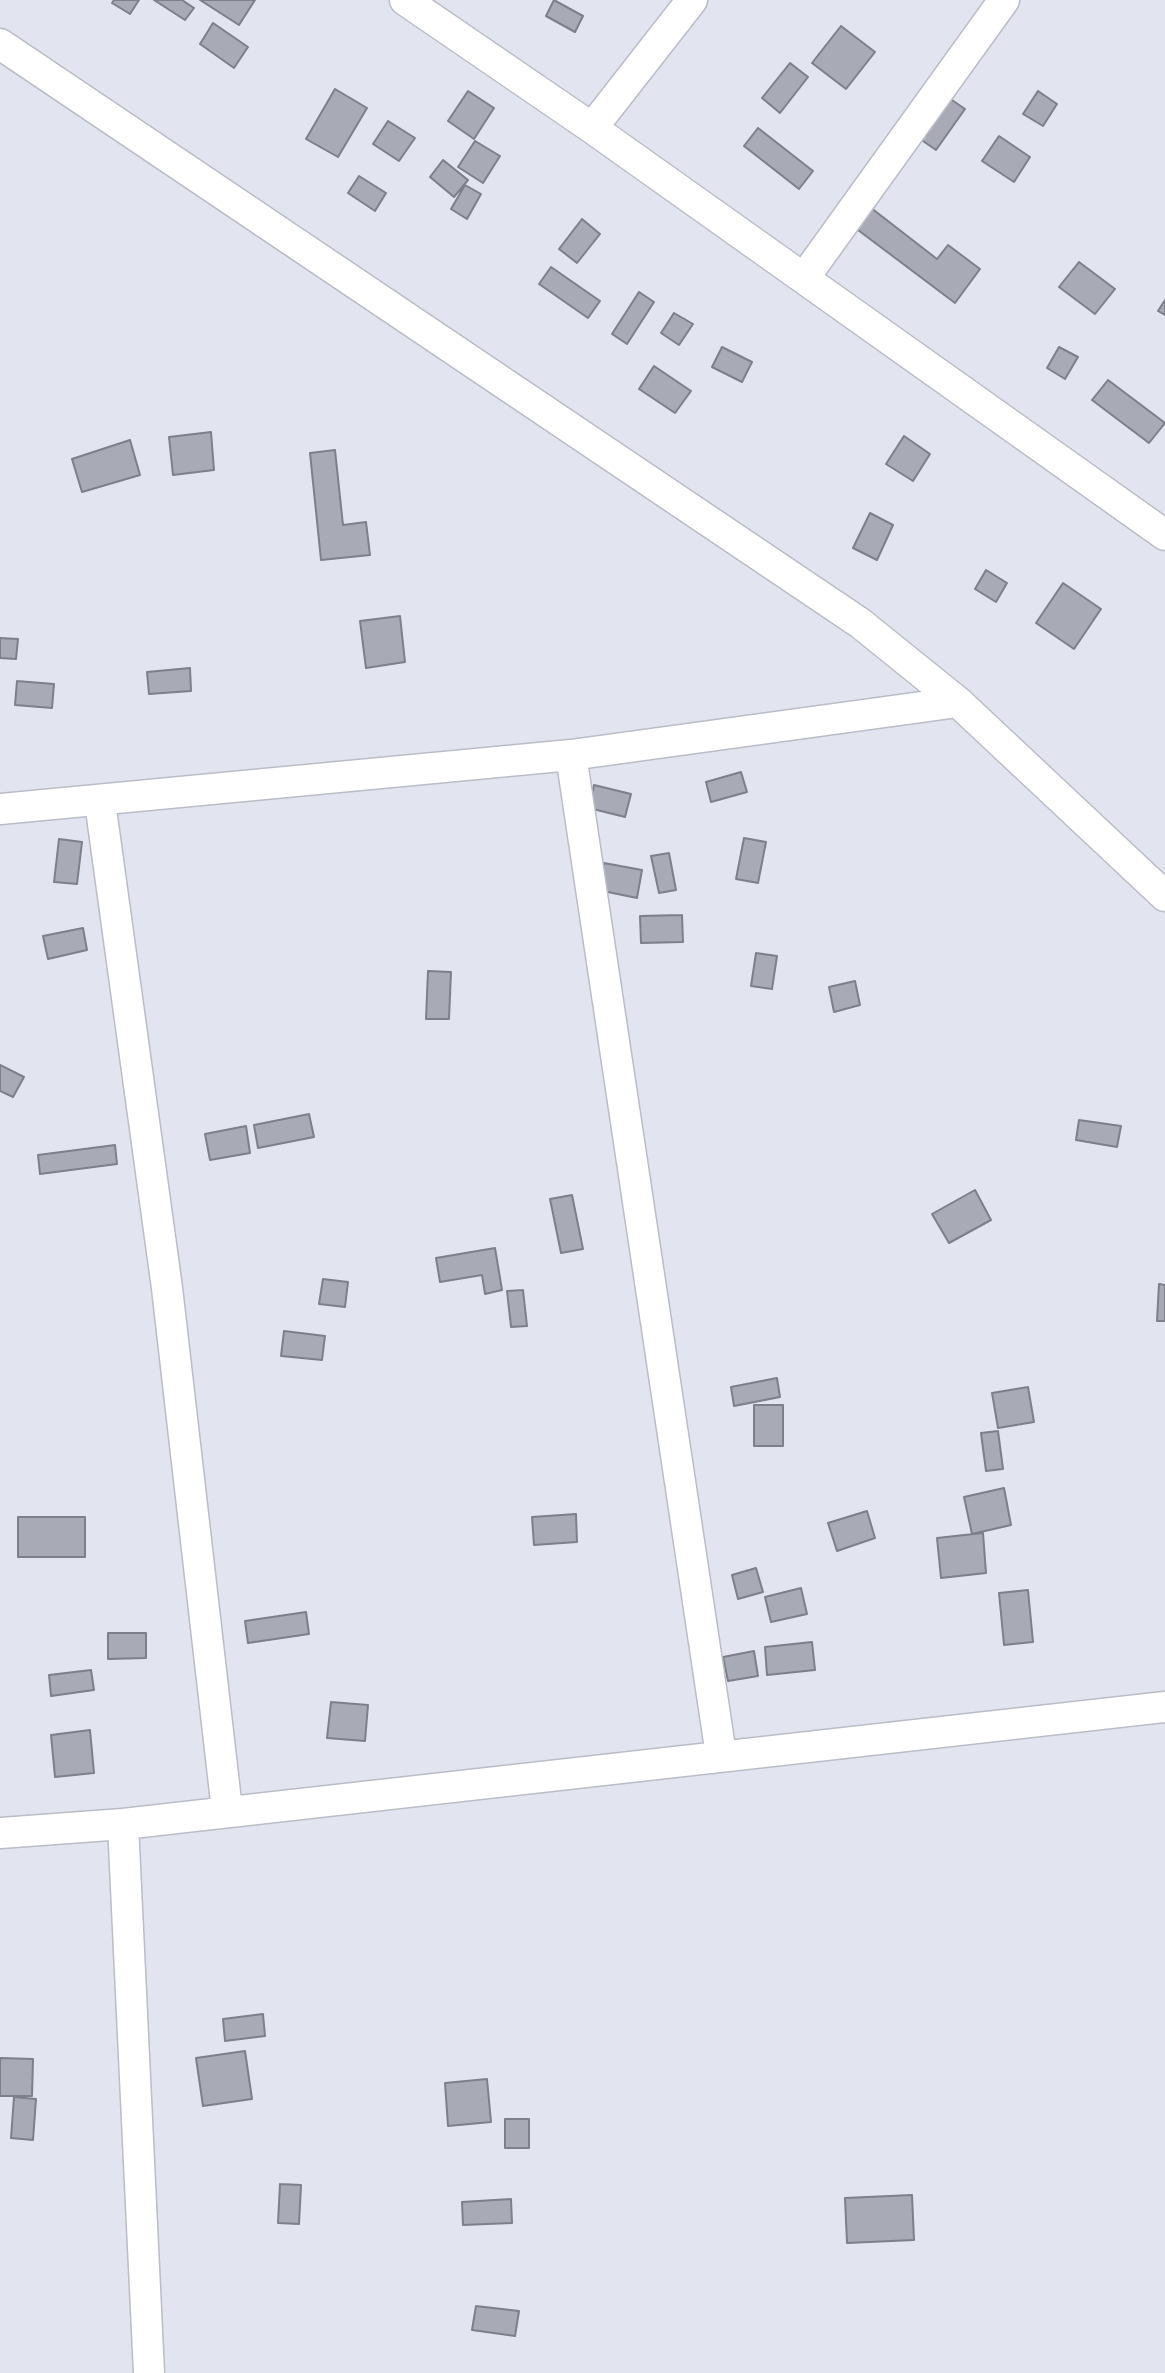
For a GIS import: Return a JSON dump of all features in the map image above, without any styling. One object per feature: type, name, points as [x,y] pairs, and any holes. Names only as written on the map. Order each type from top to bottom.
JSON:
[{"type":"street","points":[[405,0],[592,128],[1164,532]]},
{"type":"street","points":[[592,128],[692,0]]},
{"type":"street","points":[[804,278],[1004,0]]},
{"type":"street","points":[[0,44],[860,623],[958,702],[1165,896]]},
{"type":"street","points":[[0,809],[100,802],[571,755],[958,702]]},
{"type":"street","points":[[571,755],[720,1755]]},
{"type":"street","points":[[100,802],[167,1287],[227,1810]]},
{"type":"street","points":[[0,1833],[123,1824],[227,1810],[1165,1707]]},
{"type":"street","points":[[123,1824],[149,2373]]},
{"type":"building","points":[[114,0],[139,0],[130,14],[112,3]]},
{"type":"building","points":[[154,0],[182,0],[194,8],[185,20]]},
{"type":"building","points":[[200,0],[255,0],[239,25]]},
{"type":"building","points":[[554,0],[583,16],[575,32],[546,16]]},
{"type":"building","points":[[213,23],[248,47],[234,68],[200,44]]},
{"type":"building","points":[[841,26],[875,52],[846,89],[812,63]]},
{"type":"building","points":[[790,63],[808,77],[780,113],[762,98]]},
{"type":"building","points":[[933,87],[965,109],[936,150],[904,128]]},
{"type":"building","points":[[335,89],[367,108],[338,157],[306,139]]},
{"type":"building","points":[[468,91],[494,108],[474,139],[448,121]]},
{"type":"building","points":[[1038,91],[1057,104],[1043,126],[1023,114]]},
{"type":"building","points":[[388,121],[415,138],[399,161],[373,144]]},
{"type":"building","points":[[758,128],[813,171],[799,189],[744,146]]},
{"type":"building","points":[[999,136],[1030,157],[1014,182],[982,161]]},
{"type":"building","points":[[475,141],[500,156],[483,183],[458,167]]},
{"type":"building","points":[[443,160],[468,180],[454,197],[430,177]]},
{"type":"building","points":[[359,176],[386,193],[375,211],[348,193]]},
{"type":"building","points":[[465,185],[481,194],[467,219],[451,209]]},
{"type":"building","points":[[866,204],[937,259],[948,245],[980,269],[955,303],[850,224]]},
{"type":"building","points":[[582,219],[600,234],[577,263],[559,249]]},
{"type":"building","points":[[1079,262],[1115,289],[1095,314],[1059,287]]},
{"type":"building","points":[[551,267],[600,301],[588,318],[539,284]]},
{"type":"building","points":[[639,292],[654,302],[627,344],[612,334]]},
{"type":"building","points":[[1165,300],[1165,315],[1158,311]]},
{"type":"building","points":[[674,313],[693,324],[679,345],[661,333]]},
{"type":"building","points":[[722,347],[752,362],[742,382],[712,367]]},
{"type":"building","points":[[1059,347],[1078,357],[1065,379],[1047,368]]},
{"type":"building","points":[[654,366],[691,391],[675,413],[639,389]]},
{"type":"building","points":[[1108,380],[1165,423],[1149,443],[1092,400]]},
{"type":"building","points":[[211,432],[214,470],[173,475],[169,437]]},
{"type":"building","points":[[904,436],[930,454],[913,481],[886,464]]},
{"type":"building","points":[[130,440],[140,475],[82,492],[72,459]]},
{"type":"building","points":[[335,450],[343,525],[366,522],[370,555],[321,560],[310,453]]},
{"type":"building","points":[[870,513],[893,525],[877,560],[853,548]]},
{"type":"building","points":[[986,570],[1007,583],[996,602],[975,589]]},
{"type":"building","points":[[1063,583],[1101,609],[1074,649],[1036,623]]},
{"type":"building","points":[[400,616],[405,662],[366,668],[360,621]]},
{"type":"building","points":[[0,638],[18,639],[16,659],[0,658]]},
{"type":"building","points":[[190,668],[191,691],[149,694],[147,672]]},
{"type":"building","points":[[17,681],[54,684],[52,708],[15,705]]},
{"type":"building","points":[[741,772],[747,792],[711,802],[706,782]]},
{"type":"building","points":[[594,785],[631,794],[625,817],[589,808]]},
{"type":"building","points":[[744,838],[766,842],[758,883],[736,879]]},
{"type":"building","points":[[59,839],[82,842],[77,884],[54,882]]},
{"type":"building","points":[[669,853],[676,890],[659,893],[651,856]]},
{"type":"building","points":[[604,863],[642,870],[637,898],[598,890]]},
{"type":"building","points":[[682,915],[683,942],[641,943],[640,916]]},
{"type":"building","points":[[83,928],[87,950],[48,959],[43,936]]},
{"type":"building","points":[[756,953],[777,956],[772,989],[751,986]]},
{"type":"building","points":[[428,971],[451,972],[449,1019],[426,1019]]},
{"type":"building","points":[[855,981],[860,1005],[834,1012],[829,987]]},
{"type":"building","points":[[0,1065],[24,1077],[13,1097],[0,1091]]},
{"type":"building","points":[[309,1114],[314,1137],[258,1148],[254,1125]]},
{"type":"building","points":[[1079,1120],[1121,1126],[1117,1147],[1076,1140]]},
{"type":"building","points":[[246,1126],[250,1153],[210,1160],[205,1134]]},
{"type":"building","points":[[115,1145],[117,1164],[40,1174],[38,1155]]},
{"type":"building","points":[[975,1190],[991,1220],[949,1243],[932,1214]]},
{"type":"building","points":[[572,1195],[583,1249],[561,1253],[550,1199]]},
{"type":"building","points":[[495,1248],[502,1290],[485,1294],[482,1275],[440,1282],[436,1258]]},
{"type":"building","points":[[323,1279],[348,1282],[345,1307],[319,1304]]},
{"type":"building","points":[[1159,1284],[1165,1285],[1165,1321],[1157,1321]]},
{"type":"building","points":[[523,1290],[527,1326],[511,1327],[507,1291]]},
{"type":"building","points":[[284,1331],[325,1336],[322,1360],[281,1356]]},
{"type":"building","points":[[777,1378],[780,1397],[734,1406],[731,1387]]},
{"type":"building","points":[[1028,1387],[1034,1422],[998,1428],[992,1393]]},
{"type":"building","points":[[754,1405],[783,1405],[783,1446],[754,1446]]},
{"type":"building","points":[[998,1431],[1003,1469],[986,1471],[981,1433]]},
{"type":"building","points":[[1004,1488],[1011,1525],[972,1534],[964,1497]]},
{"type":"building","points":[[867,1511],[875,1538],[837,1551],[828,1523]]},
{"type":"building","points":[[576,1514],[577,1542],[534,1545],[532,1517]]},
{"type":"building","points":[[18,1517],[85,1517],[85,1557],[18,1557]]},
{"type":"building","points":[[983,1533],[986,1573],[941,1578],[937,1538]]},
{"type":"building","points":[[756,1568],[763,1592],[738,1599],[732,1575]]},
{"type":"building","points":[[801,1588],[807,1614],[771,1622],[765,1597]]},
{"type":"building","points":[[1028,1590],[1033,1642],[1004,1645],[999,1593]]},
{"type":"building","points":[[306,1612],[309,1634],[248,1643],[245,1621]]},
{"type":"building","points":[[108,1633],[146,1633],[146,1658],[108,1659]]},
{"type":"building","points":[[812,1642],[815,1670],[767,1675],[765,1647]]},
{"type":"building","points":[[754,1651],[758,1676],[728,1681],[723,1657]]},
{"type":"building","points":[[91,1670],[94,1690],[51,1696],[49,1675]]},
{"type":"building","points":[[331,1702],[368,1705],[365,1741],[327,1738]]},
{"type":"building","points":[[90,1730],[94,1773],[55,1777],[51,1735]]},
{"type":"building","points":[[263,2014],[265,2036],[225,2041],[223,2019]]},
{"type":"building","points":[[245,2051],[252,2099],[203,2106],[196,2058]]},
{"type":"building","points":[[0,2058],[33,2059],[32,2096],[0,2096]]},
{"type":"building","points":[[487,2079],[491,2122],[448,2126],[445,2083]]},
{"type":"building","points":[[14,2097],[36,2099],[33,2140],[11,2138]]},
{"type":"building","points":[[505,2119],[529,2119],[529,2148],[505,2148]]},
{"type":"building","points":[[280,2184],[301,2185],[299,2224],[278,2223]]},
{"type":"building","points":[[912,2195],[914,2240],[847,2243],[845,2198]]},
{"type":"building","points":[[511,2199],[512,2223],[463,2225],[462,2202]]},
{"type":"building","points":[[476,2306],[519,2311],[515,2336],[472,2330]]}]
